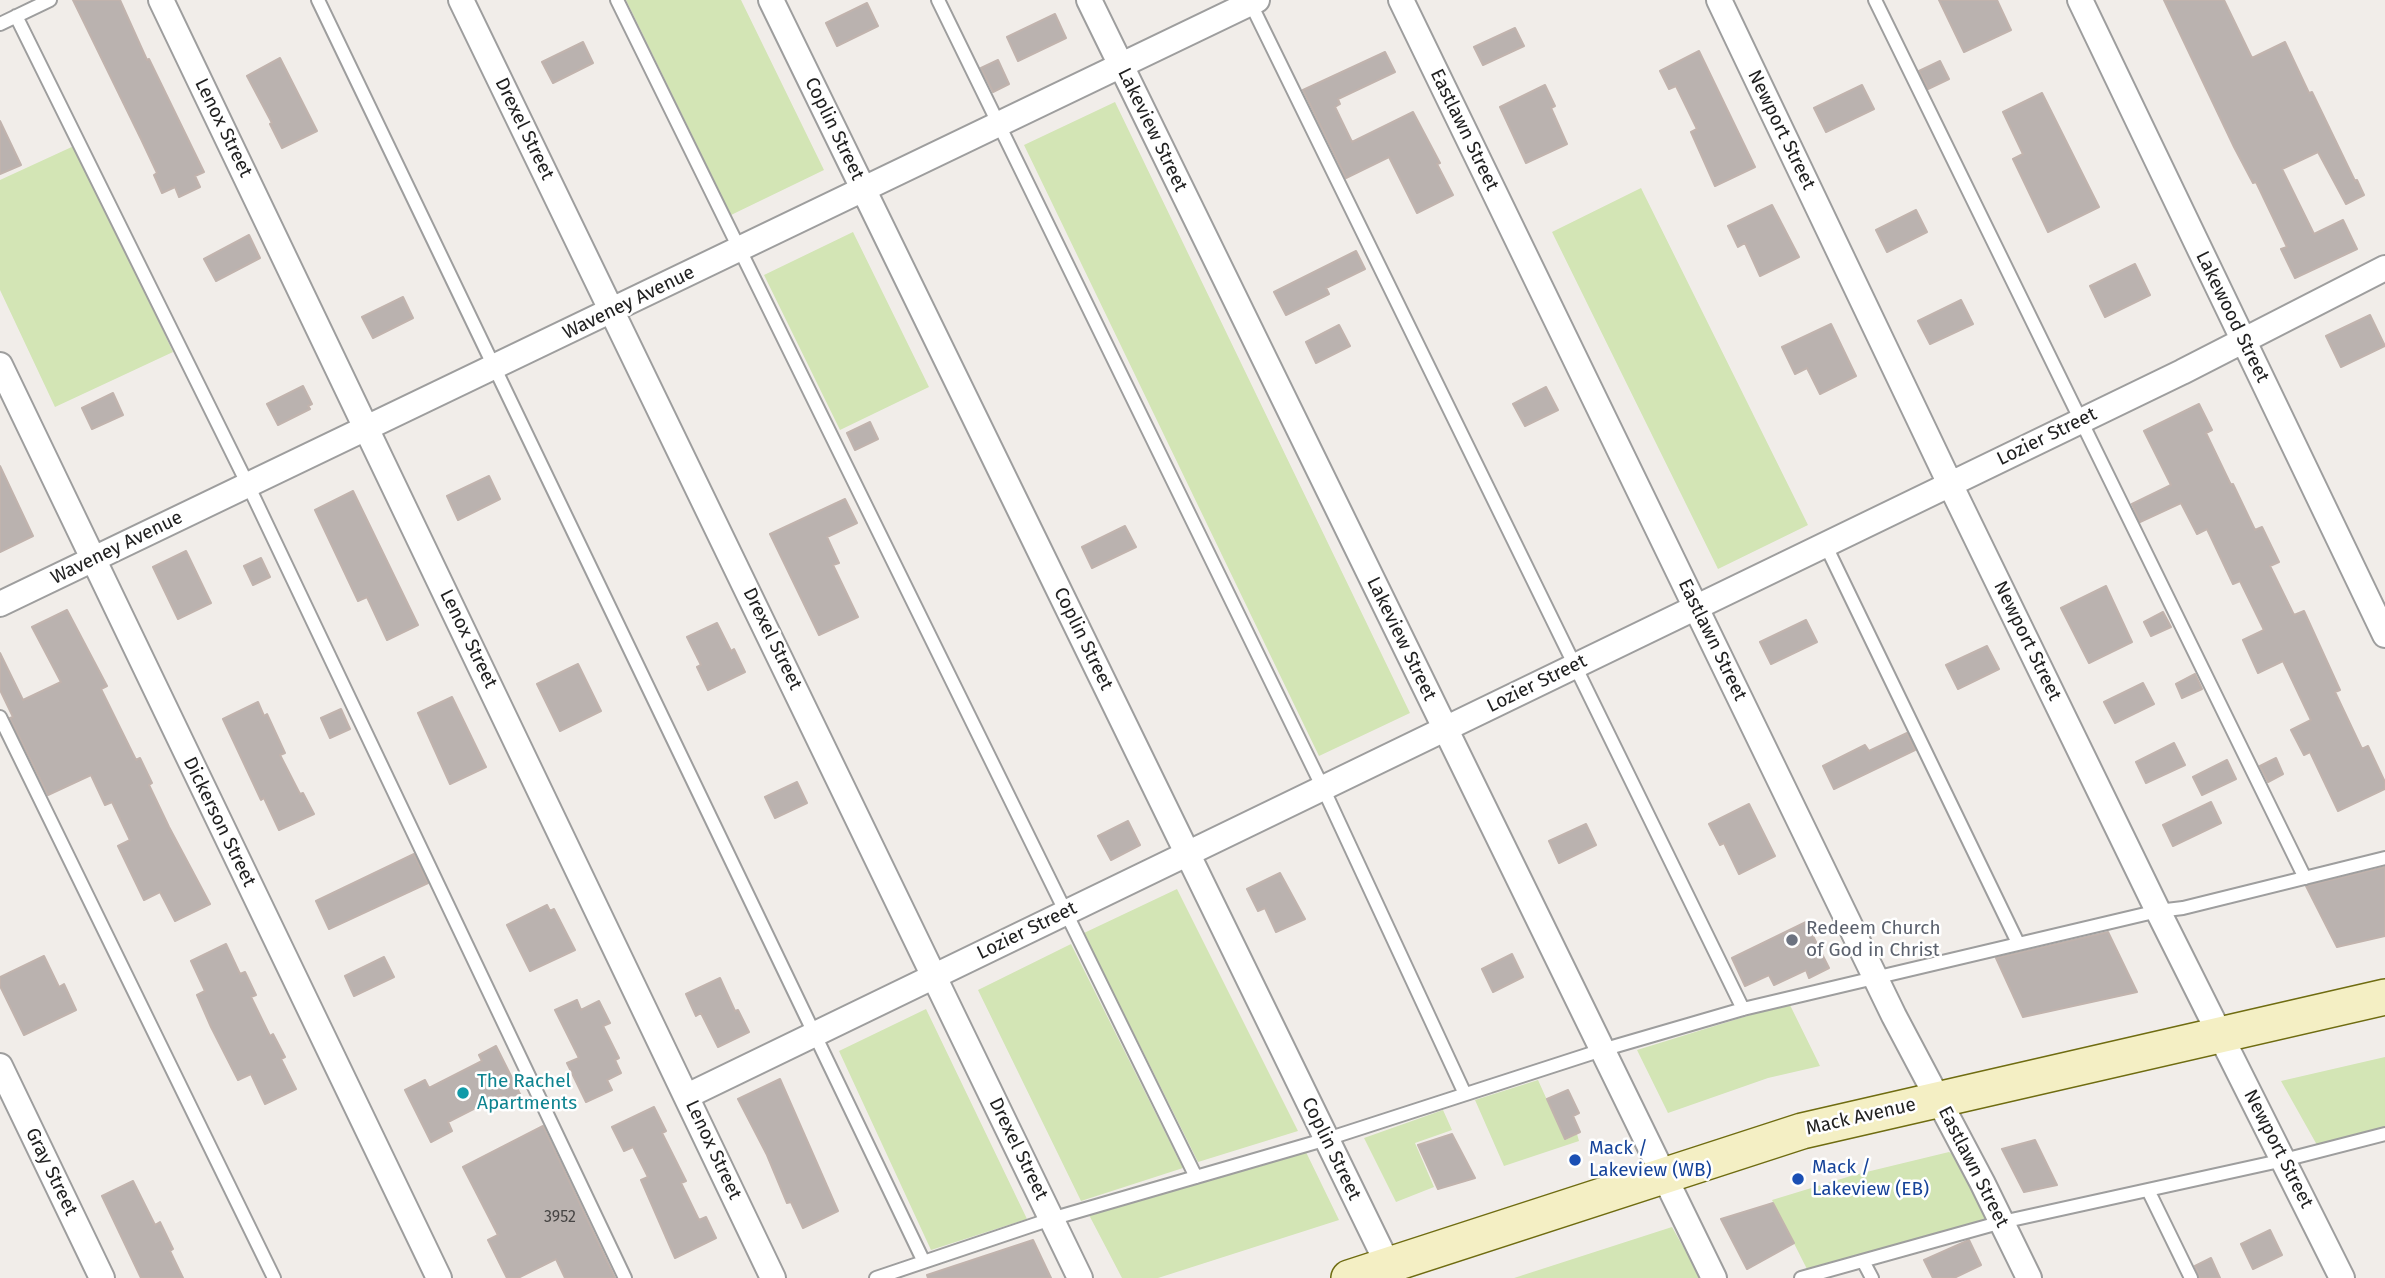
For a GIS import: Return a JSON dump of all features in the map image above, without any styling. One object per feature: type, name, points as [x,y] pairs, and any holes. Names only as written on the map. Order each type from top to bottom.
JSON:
[{"type":"main road","name":"Mack Avenue","points":[[1349,1278],[1391,1272],[1664,1175],[1802,1131],[2385,997]]},
{"type":"street","name":"Lenox Street","points":[[161,0],[773,1278]]},
{"type":"street","name":"Drexel Street","points":[[461,0],[1080,1278]]},
{"type":"street","name":"Coplin Street","points":[[771,0],[1391,1272]]},
{"type":"street","name":"Lakeview Street","points":[[1089,0],[1714,1278]]},
{"type":"street","name":"Eastlawn Street","points":[[1401,0],[1875,976],[2029,1278]]},
{"type":"street","name":"Newport Street","points":[[1719,0],[2158,911],[2342,1278]]},
{"type":"street","name":"Lakewood Street","points":[[2080,0],[2385,635]]},
{"type":"street","name":"Waveney Avenue","points":[[0,604],[740,250],[1252,1]]},
{"type":"street","name":"Lozier Street","points":[[687,1096],[2081,421],[2385,268]]},
{"type":"street","name":"Dickerson Street","points":[[0,365],[439,1278]]},
{"type":"street","name":"Gray Street","points":[[0,1066],[102,1278]]},
{"type":"lane","points":[[0,24],[50,0]]},
{"type":"lane","points":[[318,0],[923,1261]]},
{"type":"lane","points":[[617,0],[1196,1177]]},
{"type":"lane","points":[[938,0],[1323,788],[1465,1094]]},
{"type":"lane","points":[[1875,0],[2305,878]]},
{"type":"lane","points":[[1252,1],[1743,1009]]},
{"type":"lane","points":[[16,16],[248,485],[625,1278]]},
{"type":"lane","points":[[1825,544],[2018,943]]},
{"type":"lane","points":[[0,718],[274,1278]]},
{"type":"lane","points":[[876,1278],[1051,1219],[1326,1139],[1602,1050],[1743,1009],[2018,943],[2158,911],[2183,908],[2385,858]]},
{"type":"lane","points":[[1801,1278],[2002,1222],[2284,1160],[2385,1134]]},
{"type":"lane","points":[[2148,1190],[2191,1278]]},
{"type":"lane","points":[[1863,1261],[1872,1278]]},
{"type":"green space","points":[[626,0],[741,0],[824,170],[731,215]]},
{"type":"green space","points":[[1115,102],[1410,713],[1319,756],[1024,145]]},
{"type":"green space","points":[[76,145],[173,352],[55,407],[0,290],[0,180]]},
{"type":"green space","points":[[1641,188],[1808,525],[1718,569],[1552,232]]},
{"type":"green space","points":[[853,232],[929,387],[840,430],[764,275]]},
{"type":"green space","points":[[1177,889],[1298,1131],[1198,1162],[1084,933]]},
{"type":"green space","points":[[1071,944],[1183,1168],[1081,1201],[978,990]]},
{"type":"green space","points":[[1789,1003],[1820,1066],[1768,1078],[1668,1113],[1637,1050]]},
{"type":"green space","points":[[926,1009],[1027,1219],[931,1250],[839,1051]]},
{"type":"green space","points":[[2385,1057],[2385,1128],[2317,1145],[2281,1081]]},
{"type":"green space","points":[[1538,1080],[1565,1140],[1577,1134],[1579,1141],[1504,1166],[1475,1100]]},
{"type":"green space","points":[[1443,1110],[1452,1130],[1415,1143],[1434,1187],[1396,1202],[1364,1138]]},
{"type":"green space","points":[[1305,1150],[1339,1220],[1158,1278],[1122,1278],[1089,1215]]},
{"type":"green space","points":[[1949,1152],[1960,1159],[1989,1222],[1810,1275],[1772,1200],[1854,1175]]},
{"type":"green space","points":[[1672,1227],[1701,1278],[1514,1278]]},
{"type":"building","points":[[73,0],[120,0],[204,172],[195,176],[200,187],[179,197],[175,187],[162,193],[154,175],[157,173]]},
{"type":"building","points":[[1939,0],[1997,0],[2011,30],[1964,52]]},
{"type":"building","points":[[2164,0],[2224,0],[2252,58],[2285,42],[2364,195],[2346,204],[2318,152],[2282,169],[2314,234],[2343,220],[2357,249],[2295,278],[2281,249],[2287,247],[2256,182],[2253,183],[2234,147]]},
{"type":"building","points":[[867,3],[878,26],[837,46],[826,23]]},
{"type":"building","points":[[1055,14],[1066,38],[1018,61],[1007,37]]},
{"type":"building","points":[[1515,28],[1524,46],[1483,65],[1474,47]]},
{"type":"building","points":[[583,42],[593,63],[553,83],[542,62]]},
{"type":"building","points":[[1699,51],[1755,167],[1715,186],[1691,132],[1697,129],[1676,86],[1669,89],[1660,71]]},
{"type":"building","points":[[1385,52],[1395,72],[1338,99],[1340,104],[1335,107],[1352,142],[1413,112],[1440,163],[1437,164],[1453,195],[1417,213],[1389,157],[1346,178],[1303,90]]},
{"type":"building","points":[[280,58],[317,131],[282,148],[247,76]]},
{"type":"building","points":[[998,60],[1009,84],[993,92],[981,68]]},
{"type":"building","points":[[1940,61],[1949,79],[1928,89],[1919,71]]},
{"type":"building","points":[[1545,85],[1555,106],[1551,108],[1567,144],[1526,163],[1500,107]]},
{"type":"building","points":[[1862,85],[1874,109],[1826,132],[1814,108]]},
{"type":"building","points":[[2042,93],[2099,207],[2048,232],[2013,159],[2023,154],[2003,112]]},
{"type":"building","points":[[0,121],[21,165],[0,174]]},
{"type":"building","points":[[1772,205],[1799,257],[1760,276],[1745,243],[1738,247],[1728,226]]},
{"type":"building","points":[[1916,210],[1927,232],[1887,252],[1876,230]]},
{"type":"building","points":[[249,235],[260,258],[216,281],[204,259]]},
{"type":"building","points":[[1356,251],[1365,269],[1326,288],[1329,294],[1286,315],[1274,292]]},
{"type":"building","points":[[2135,264],[2150,295],[2105,317],[2090,286]]},
{"type":"building","points":[[403,297],[413,318],[373,338],[362,317]]},
{"type":"building","points":[[1961,300],[1973,324],[1930,344],[1918,321]]},
{"type":"building","points":[[2370,315],[2385,346],[2341,367],[2326,336]]},
{"type":"building","points":[[1831,324],[1856,376],[1820,394],[1807,368],[1795,374],[1782,347]]},
{"type":"building","points":[[1339,325],[1350,346],[1316,363],[1306,342]]},
{"type":"building","points":[[303,386],[312,404],[308,406],[310,409],[278,425],[267,404]]},
{"type":"building","points":[[1546,387],[1558,410],[1525,426],[1513,404]]},
{"type":"building","points":[[113,393],[123,415],[92,429],[82,408]]},
{"type":"building","points":[[2199,404],[2212,430],[2206,433],[2231,485],[2233,484],[2255,530],[2262,527],[2279,562],[2270,566],[2294,615],[2304,611],[2340,690],[2335,692],[2362,749],[2368,746],[2385,782],[2385,789],[2338,811],[2310,752],[2304,755],[2291,730],[2311,720],[2283,661],[2258,673],[2243,640],[2264,630],[2240,581],[2233,584],[2207,529],[2197,534],[2181,503],[2140,522],[2132,504],[2171,485],[2144,431]]},
{"type":"building","points":[[870,422],[878,439],[855,450],[847,433]]},
{"type":"building","points":[[0,466],[33,536],[0,552]]},
{"type":"building","points":[[489,476],[500,499],[458,520],[447,496]]},
{"type":"building","points":[[353,491],[418,625],[387,640],[367,597],[358,601],[315,510]]},
{"type":"building","points":[[845,499],[857,523],[827,537],[839,563],[833,565],[858,617],[819,635],[770,534]]},
{"type":"building","points":[[1125,526],[1136,547],[1092,568],[1082,547]]},
{"type":"building","points":[[186,551],[211,603],[178,619],[153,567]]},
{"type":"building","points":[[261,558],[270,577],[253,585],[244,566]]},
{"type":"building","points":[[2106,586],[2132,642],[2089,663],[2061,608]]},
{"type":"building","points":[[67,610],[107,686],[101,689],[136,760],[140,758],[152,783],[149,785],[169,827],[210,904],[175,921],[160,892],[144,900],[118,846],[130,840],[112,802],[105,805],[91,775],[48,795],[10,718],[13,717],[0,690],[0,653],[23,700],[61,682],[32,627]]},
{"type":"building","points":[[2163,612],[2171,627],[2151,636],[2144,622]]},
{"type":"building","points":[[1806,620],[1817,642],[1771,664],[1760,642]]},
{"type":"building","points":[[717,623],[745,672],[708,690],[697,667],[701,665],[687,637]]},
{"type":"building","points":[[1987,646],[1999,669],[1958,689],[1946,665]]},
{"type":"building","points":[[578,664],[601,711],[560,731],[537,684]]},
{"type":"building","points":[[2195,674],[2202,689],[2182,698],[2176,684]]},
{"type":"building","points":[[2143,683],[2154,704],[2115,723],[2104,702]]},
{"type":"building","points":[[452,697],[486,767],[450,784],[418,713]]},
{"type":"building","points":[[258,702],[264,716],[267,714],[285,753],[280,755],[300,794],[303,793],[314,814],[279,830],[264,798],[261,800],[223,719]]},
{"type":"building","points":[[341,709],[350,729],[330,738],[321,718]]},
{"type":"building","points":[[1907,733],[1915,750],[1834,789],[1823,766],[1865,745],[1869,751]]},
{"type":"building","points":[[2174,743],[2185,765],[2146,783],[2136,762]]},
{"type":"building","points":[[2276,758],[2283,774],[2268,782],[2260,766]]},
{"type":"building","points":[[2227,760],[2236,779],[2202,795],[2193,777]]},
{"type":"building","points":[[797,782],[807,803],[775,818],[765,797]]},
{"type":"building","points":[[2211,802],[2221,823],[2173,846],[2163,825]]},
{"type":"building","points":[[1749,804],[1775,856],[1739,874],[1724,843],[1720,845],[1709,824]]},
{"type":"building","points":[[1128,821],[1140,845],[1111,860],[1098,836]]},
{"type":"building","points":[[1586,824],[1596,845],[1559,863],[1549,841]]},
{"type":"building","points":[[414,854],[428,883],[329,929],[316,901]]},
{"type":"building","points":[[2385,867],[2385,936],[2337,947],[2306,886]]},
{"type":"building","points":[[1280,873],[1305,919],[1276,932],[1265,908],[1258,911],[1247,889]]},
{"type":"building","points":[[547,905],[550,911],[554,909],[575,950],[530,971],[507,925]]},
{"type":"building","name":"Redeem Church of God in Christ","points":[[1806,922],[1829,968],[1809,978],[1806,970],[1774,985],[1769,975],[1745,986],[1732,958]]},
{"type":"building","points":[[2108,932],[2137,992],[2023,1017],[1996,958]]},
{"type":"building","points":[[226,944],[240,974],[245,972],[256,995],[251,997],[270,1036],[273,1034],[285,1057],[281,1059],[296,1089],[265,1104],[251,1074],[238,1080],[197,995],[205,991],[191,961]]},
{"type":"building","points":[[1512,954],[1523,977],[1493,992],[1482,969]]},
{"type":"building","points":[[44,956],[59,987],[64,984],[76,1010],[24,1035],[0,986],[0,977]]},
{"type":"building","points":[[384,957],[394,977],[354,996],[345,976]]},
{"type":"building","points":[[720,978],[735,1011],[738,1010],[749,1032],[718,1047],[701,1013],[696,1016],[686,994]]},
{"type":"building","points":[[577,1000],[581,1010],[599,1001],[610,1023],[603,1026],[619,1058],[615,1060],[621,1073],[607,1080],[612,1090],[586,1102],[567,1063],[579,1058],[555,1010]]},
{"type":"building","name":"The Rachel Apartments","points":[[496,1046],[521,1096],[505,1104],[501,1095],[448,1122],[452,1131],[431,1142],[405,1090],[425,1080],[429,1088],[482,1061],[479,1055]]},
{"type":"building","points":[[780,1079],[838,1211],[803,1228],[791,1202],[787,1203],[767,1155],[738,1099]]},
{"type":"building","points":[[1568,1090],[1579,1113],[1573,1116],[1580,1132],[1565,1139],[1547,1099]]},
{"type":"building","points":[[654,1107],[666,1131],[662,1133],[686,1181],[681,1183],[699,1220],[706,1217],[716,1238],[675,1258],[641,1180],[648,1177],[633,1147],[624,1151],[612,1127]]},
{"type":"building","points":[[543,1126],[615,1278],[565,1278],[556,1259],[518,1278],[507,1278],[488,1240],[498,1235],[463,1167]]},
{"type":"building","points":[[1452,1134],[1475,1178],[1438,1189],[1418,1145]]},
{"type":"building","points":[[2035,1140],[2057,1185],[2024,1192],[2002,1149]]},
{"type":"building","points":[[133,1181],[155,1225],[160,1222],[183,1278],[141,1278],[102,1196]]},
{"type":"building","points":[[1773,1203],[1794,1243],[1747,1269],[1721,1219]]},
{"type":"building","points":[[2270,1230],[2282,1255],[2253,1269],[2241,1244]]},
{"type":"building","points":[[1033,1240],[1051,1278],[928,1278],[927,1275]]},
{"type":"building","points":[[1969,1240],[1981,1265],[1954,1278],[1933,1278],[1924,1260]]},
{"type":"building","points":[[2211,1258],[2220,1278],[2200,1278],[2195,1266]]},
{"type":"place","name":"Redeem Church of God in Christ","points":[[1792,940]]},
{"type":"place","name":"The Rachel Apartments","points":[[463,1093]]},
{"type":"place","name":"Mack / Lakeview (WB)","points":[[1575,1160]]},
{"type":"place","name":"Mack / Lakeview (EB)","points":[[1798,1179]]}]
